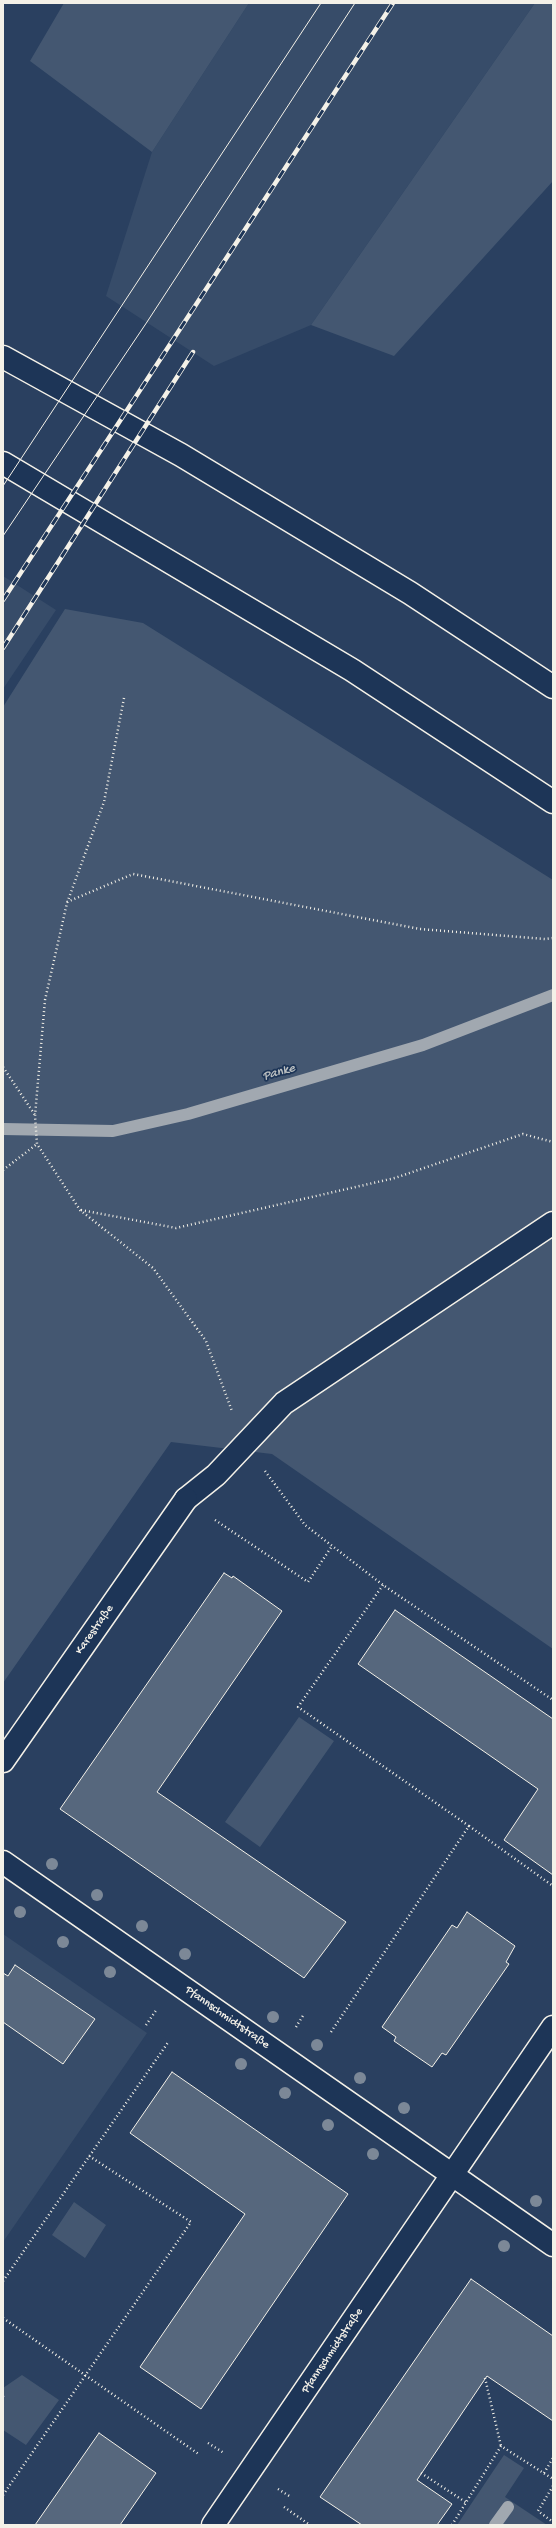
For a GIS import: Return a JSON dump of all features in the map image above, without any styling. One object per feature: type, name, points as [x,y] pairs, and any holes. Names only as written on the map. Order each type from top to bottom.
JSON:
[{"type":"main road","points":[[3,357],[235,487],[410,593],[553,687]]},
{"type":"main road","points":[[3,463],[352,670],[553,802]]},
{"type":"main road","name":"Karestraße","points":[[3,1761],[186,1499],[216,1475],[244,1443],[284,1403],[553,1223]]},
{"type":"main road","name":"Pfannschmidtstraße","points":[[3,1862],[553,2245]]},
{"type":"main road","name":"Pfannschmidtstraße","points":[[213,2525],[553,2028]]},
{"type":"path","points":[[124,698],[104,802],[67,902],[45,1000],[35,1116],[37,1144],[80,1210],[153,1268],[206,1341],[244,1443],[305,1525],[383,1585],[553,1700]]},
{"type":"path","points":[[67,902],[133,874],[420,929],[545,939],[553,938]]},
{"type":"path","points":[[3,1067],[35,1116]]},
{"type":"path","points":[[80,1210],[176,1228],[395,1178],[523,1134],[553,1142]]},
{"type":"path","points":[[3,1170],[37,1144]]},
{"type":"path","points":[[215,1520],[308,1582],[332,1546]]},
{"type":"path","points":[[383,1585],[298,1707],[553,1886]]},
{"type":"path","points":[[331,2032],[469,1826]]},
{"type":"path","points":[[3,2281],[169,2041]]},
{"type":"path","points":[[3,2494],[191,2222],[89,2156]]},
{"type":"path","points":[[3,2318],[200,2455]]},
{"type":"path","points":[[452,2525],[501,2446],[485,2378]]},
{"type":"path","points":[[501,2446],[553,2478]]},
{"type":"path","points":[[544,2473],[553,2458]]},
{"type":"path","points":[[421,2473],[467,2503]]},
{"type":"path","points":[[553,2486],[538,2511],[553,2522]]},
{"type":"path","points":[[284,2507],[310,2525]]},
{"type":"shaded area","points":[[64,3],[249,3],[152,152],[30,61]]},
{"type":"shaded area","points":[[249,3],[535,3],[311,325],[214,366],[106,296],[152,152]]},
{"type":"shaded area","points":[[535,3],[553,3],[553,181],[394,356],[311,325]]},
{"type":"shaded area","points":[[3,576],[56,610],[3,689]]},
{"type":"shaded area","points":[[65,609],[143,623],[553,880],[553,1649],[272,1454],[171,1442],[3,1683],[3,707]]},
{"type":"shaded area","points":[[299,1717],[334,1741],[260,1847],[225,1822]]},
{"type":"shaded area","points":[[3,1934],[147,2033],[3,2242]]},
{"type":"shaded area","points":[[74,2202],[106,2225],[85,2258],[52,2235]]},
{"type":"shaded area","points":[[22,2375],[59,2400],[26,2445],[3,2430],[3,2388]]},
{"type":"shaded area","points":[[504,2455],[524,2468],[505,2497],[547,2525],[457,2525]]},
{"type":"building","points":[[224,1573],[232,1578],[233,1576],[282,1611],[157,1792],[346,1922],[304,1978],[60,1809]]},
{"type":"building","points":[[395,1610],[553,1719],[553,1875],[504,1840],[538,1789],[358,1664]]},
{"type":"building","points":[[467,1912],[515,1946],[506,1962],[509,1964],[446,2055],[442,2053],[432,2067],[394,2041],[396,2037],[382,2027],[452,1925],[457,1928]]},
{"type":"building","points":[[15,1965],[95,2019],[63,2064],[3,2022],[3,1973],[8,1976]]},
{"type":"building","points":[[172,2072],[348,2194],[201,2409],[140,2367],[245,2214],[130,2133]]},
{"type":"building","points":[[471,2279],[553,2336],[553,2421],[487,2376],[417,2480],[452,2504],[437,2525],[362,2525],[320,2497]]},
{"type":"building","points":[[99,2433],[156,2473],[120,2525],[35,2525]]},
{"type":"waterway","name":"Panke","points":[[3,1129],[113,1131],[188,1114],[423,1045],[553,995]]},
{"type":"waterway","points":[[495,2525],[508,2507]]},
{"type":"tram line","points":[[3,486],[321,3]]},
{"type":"tram line","points":[[3,536],[147,322],[355,3]]},
{"type":"railway","points":[[3,600],[393,3]]},
{"type":"railway","points":[[3,648],[193,352]]}]
